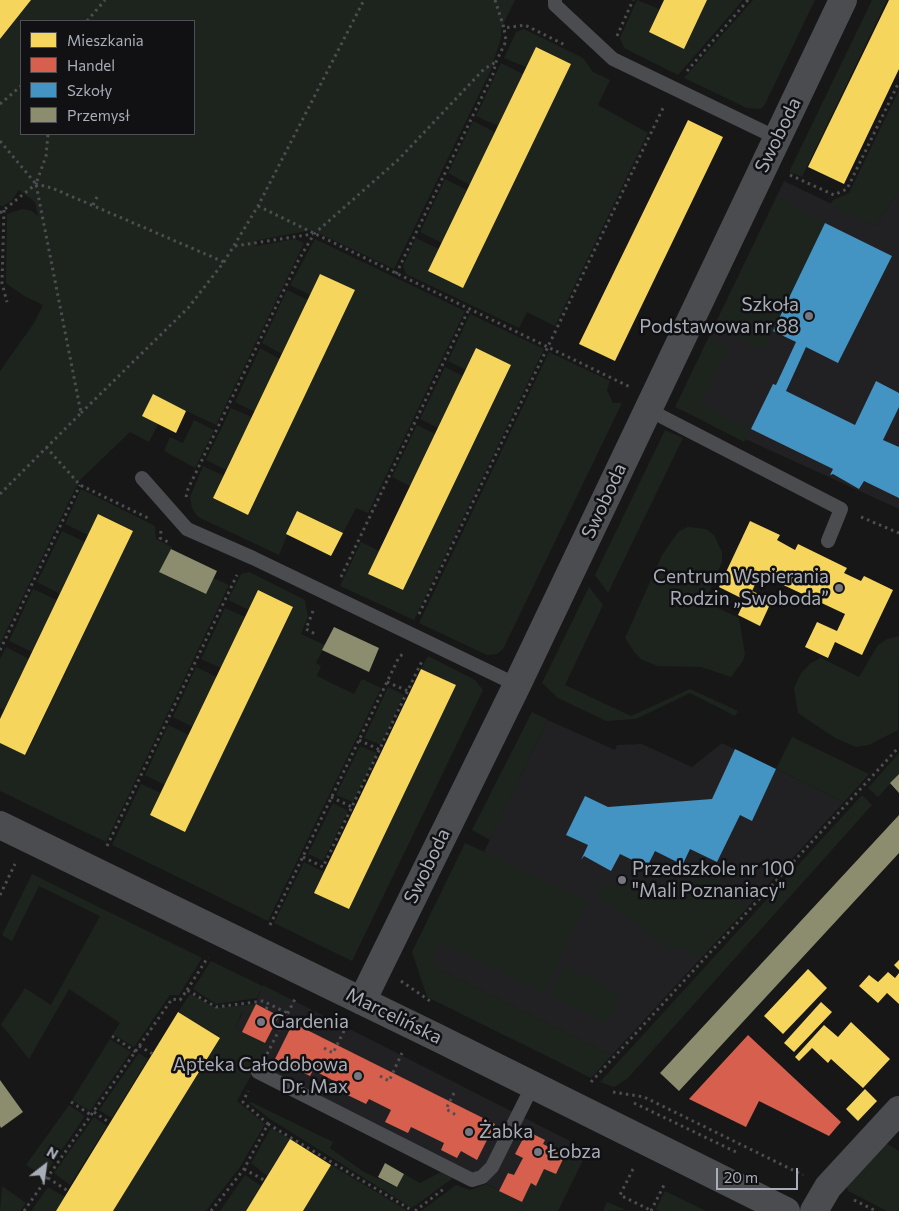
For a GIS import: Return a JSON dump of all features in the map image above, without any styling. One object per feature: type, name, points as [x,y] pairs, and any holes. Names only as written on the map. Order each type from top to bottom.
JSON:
[{"type":"street","name":"Swoboda","points":[[362,1000],[517,685],[640,399],[777,138],[843,0]]},
{"type":"street","name":"Marcelińska","points":[[0,825],[362,1000],[786,1211]]},
{"type":"street","points":[[814,1211],[828,1187],[899,1110]]},
{"type":"lane","points":[[555,0],[555,5],[613,59],[777,138]]},
{"type":"lane","points":[[640,399],[841,509],[828,541]]},
{"type":"lane","points":[[142,478],[187,528],[411,633],[429,647],[517,685]]},
{"type":"lane","points":[[258,1072],[472,1180],[482,1177],[492,1167],[533,1086]]},
{"type":"path","points":[[88,20],[105,0]]},
{"type":"path","points":[[0,494],[188,308],[224,262],[258,206],[364,0]]},
{"type":"path","points":[[411,633],[673,88],[748,0]]},
{"type":"path","points":[[396,274],[493,74],[496,62],[506,42],[504,28]]},
{"type":"path","points":[[187,507],[188,489],[298,261],[314,234],[399,159],[484,69],[496,62]]},
{"type":"path","points":[[783,172],[834,196],[848,189],[899,82]]},
{"type":"path","points":[[0,104],[20,87]]},
{"type":"path","points":[[7,302],[2,283],[1,212],[36,184],[46,156],[48,135]]},
{"type":"path","points":[[0,141],[36,184],[81,413]]},
{"type":"path","points":[[36,184],[52,188],[93,205],[224,262]]},
{"type":"path","points":[[93,205],[98,195]]},
{"type":"path","points":[[258,206],[548,347],[640,399]]},
{"type":"path","points":[[234,246],[314,234]]},
{"type":"path","points":[[336,597],[336,587],[469,309]]},
{"type":"path","points":[[0,650],[80,485]]},
{"type":"path","points":[[841,509],[899,533]]},
{"type":"path","points":[[104,853],[237,575]]},
{"type":"path","points":[[270,924],[399,656],[410,650],[429,647]]},
{"type":"path","points":[[302,857],[323,867],[429,647]]},
{"type":"path","points":[[387,682],[408,691]]},
{"type":"path","points":[[359,740],[380,750]]},
{"type":"path","points":[[585,1088],[899,747]]},
{"type":"path","points":[[331,797],[352,807]]},
{"type":"path","points":[[0,895],[16,862]]},
{"type":"path","points":[[24,1211],[172,1000],[180,1000],[208,957]]},
{"type":"path","points":[[399,980],[437,1004]]},
{"type":"path","points":[[187,990],[216,1006],[263,1000],[287,1013]]},
{"type":"path","points":[[295,999],[243,1102],[268,1124],[413,1211]]},
{"type":"path","points":[[266,1009],[269,1004]]},
{"type":"path","points":[[324,1048],[333,1053],[347,1025]]},
{"type":"path","points":[[112,1036],[136,1052]]},
{"type":"path","points":[[139,1046],[153,1054]]},
{"type":"path","points":[[380,1076],[389,1081],[402,1053]]},
{"type":"path","points":[[582,1079],[599,1087]]},
{"type":"path","points":[[608,1091],[644,1097],[810,1178]]},
{"type":"path","points":[[454,1093],[446,1109],[456,1115]]},
{"type":"path","points":[[71,1102],[110,1123]]},
{"type":"path","points":[[211,1211],[244,1168],[268,1124]]},
{"type":"path","points":[[244,1168],[264,1180]]},
{"type":"path","points":[[633,1169],[620,1195],[651,1211],[664,1185]]},
{"type":"path","points":[[48,1178],[68,1191]]},
{"type":"shaded area","points":[[31,0],[515,0],[501,29],[501,38],[490,72],[394,269],[312,230],[254,241],[255,246],[295,239],[304,243],[216,425],[153,395],[142,416],[158,424],[149,442],[130,432],[79,481],[0,644],[0,371],[34,323],[43,305],[24,296],[6,283],[7,214],[22,209],[32,211],[38,216],[35,202],[19,190],[12,200],[2,207],[0,205],[0,39]]},
{"type":"shaded area","points":[[637,0],[659,9],[649,32],[683,48],[707,0],[743,0],[678,75],[624,48],[620,38]]},
{"type":"shaded area","points":[[753,0],[815,0],[764,106],[760,109],[747,108],[684,78]]},
{"type":"shaded area","points":[[872,0],[887,0],[802,177],[789,172]]},
{"type":"shaded area","points":[[524,29],[583,58],[593,72],[610,80],[598,105],[648,133],[555,326],[527,312],[519,328],[406,274],[403,266],[416,238],[439,249],[463,288],[571,64],[537,47],[526,67],[504,58],[516,32]]},
{"type":"shaded area","points":[[501,63],[523,74],[498,126],[476,116]]},
{"type":"shaded area","points":[[899,90],[899,192],[875,225],[830,205],[833,200],[849,193]]},
{"type":"shaded area","points":[[473,121],[495,132],[470,185],[448,173]]},
{"type":"shaded area","points":[[445,179],[467,190],[442,243],[420,232]]},
{"type":"shaded area","name":"Szkoła Podstawowa nr 88","points":[[784,181],[875,225],[899,192],[899,509],[675,407]]},
{"type":"shaded area","points":[[777,197],[825,223],[764,350],[715,326]]},
{"type":"shaded area","points":[[315,239],[465,311],[368,513],[356,508],[343,533],[297,511],[279,555],[198,517],[192,508],[190,497],[203,466],[224,476],[213,498],[248,515],[355,291],[321,274],[310,295],[290,285]]},
{"type":"shaded area","points":[[287,290],[308,300],[282,354],[262,343]]},
{"type":"shaded area","points":[[470,314],[544,349],[414,620],[340,586],[361,542],[379,551],[368,574],[403,590],[511,366],[466,370],[448,361]]},
{"type":"shaded area","points":[[709,337],[729,348],[701,405],[751,429],[744,442],[676,407]]},
{"type":"shaded area","points":[[260,348],[280,359],[255,412],[235,402]]},
{"type":"shaded area","points":[[549,352],[610,381],[607,390],[613,403],[622,403],[503,649],[497,654],[487,655],[419,623]]},
{"type":"shaded area","points":[[445,367],[463,376],[438,428],[420,419]]},
{"type":"shaded area","points":[[231,408],[252,417],[226,470],[206,460]]},
{"type":"shaded area","points":[[194,420],[214,430],[195,468],[164,451],[170,437],[183,443]]},
{"type":"shaded area","points":[[417,425],[435,434],[410,486],[392,477]]},
{"type":"shaded area","points":[[665,430],[683,438],[608,593],[595,575]]},
{"type":"shaded area","points":[[81,489],[155,526],[156,539],[172,547],[160,572],[205,594],[213,578],[229,585],[106,842],[0,791],[0,743],[26,755],[133,531],[99,514],[88,535],[65,524]]},
{"type":"shaded area","points":[[688,527],[706,529],[714,535],[722,552],[722,562],[705,602],[739,618],[745,654],[743,661],[731,677],[701,667],[658,666],[642,660],[625,638],[662,555],[679,531]]},
{"type":"shaded area","points":[[62,531],[85,542],[60,594],[37,582]]},
{"type":"shaded area","points":[[249,572],[305,600],[308,616],[301,634],[325,645],[316,663],[321,666],[317,676],[354,694],[362,679],[381,688],[268,921],[112,845],[141,784],[161,793],[185,831],[293,608],[249,610],[228,600],[241,574]]},
{"type":"shaded area","points":[[589,587],[603,605],[565,685],[631,716],[690,689],[738,711],[735,716],[690,693],[636,719],[606,721],[558,698],[542,683]]},
{"type":"shaded area","points":[[33,589],[57,600],[32,652],[9,641]]},
{"type":"shaded area","points":[[225,608],[245,617],[221,668],[201,659]]},
{"type":"shaded area","points":[[899,636],[898,730],[869,745],[856,747],[835,738],[798,713],[794,688],[801,673],[811,663],[821,658],[859,677],[878,645],[887,639]]},
{"type":"shaded area","points":[[6,647],[29,659],[4,710],[0,708],[0,659]]},
{"type":"shaded area","points":[[428,656],[475,680],[483,690],[352,961],[274,923],[304,862],[324,872],[314,893],[349,909],[456,685],[421,669]]},
{"type":"shaded area","points":[[196,667],[217,677],[193,727],[173,717]]},
{"type":"shaded area","points":[[388,687],[404,695],[381,745],[364,738]]},
{"type":"shaded area","points":[[532,712],[548,720],[490,840],[472,830]]},
{"type":"shaded area","name":"Przedszkole nr 100 \"Mali Poznaniacy\"","points":[[548,720],[615,750],[617,745],[642,744],[692,767],[722,743],[844,802],[612,1055],[436,967],[433,957]]},
{"type":"shaded area","points":[[168,725],[189,735],[165,785],[145,775]]},
{"type":"shaded area","points":[[792,737],[869,774],[844,802],[776,769]]},
{"type":"shaded area","points":[[360,746],[377,753],[353,802],[336,795]]},
{"type":"shaded area","points":[[899,753],[899,774],[878,797],[868,788]]},
{"type":"shaded area","points":[[862,795],[872,805],[627,1079],[614,1087],[600,1082]]},
{"type":"shaded area","points":[[333,803],[348,811],[323,861],[308,854]]},
{"type":"shaded area","points":[[465,843],[588,901],[544,993],[440,943],[434,958],[436,967],[612,1055],[591,1078],[427,997],[412,952]]},
{"type":"shaded area","points":[[32,874],[202,958],[179,995],[170,995],[134,1047],[113,1034],[120,1023],[69,989],[29,1059],[1,1024],[25,988],[51,1005],[100,916],[39,886],[12,941],[2,935]]},
{"type":"shaded area","points":[[718,879],[747,908],[699,960],[677,945],[672,950],[597,896],[602,887]]},
{"type":"shaded area","points":[[211,961],[291,1000],[289,1005],[260,991],[257,998],[216,1004],[193,989]]},
{"type":"shaded area","points":[[565,965],[621,994],[607,1023],[550,995]]},
{"type":"shaded area","points":[[263,985],[572,1142],[556,1174],[536,1186],[522,1202],[256,1066],[265,1043],[235,1028],[243,1012],[250,1016]]},
{"type":"shaded area","points":[[190,994],[216,1008],[256,1004],[250,1016],[242,1012],[235,1028],[268,1045],[237,1101],[265,1124],[240,1167],[206,1211],[113,1211],[220,1038],[178,1012]]},
{"type":"shaded area","points":[[110,1039],[131,1052],[90,1111],[72,1100]]},
{"type":"shaded area","points":[[139,1053],[148,1059],[112,1118],[99,1110]]},
{"type":"shaded area","points":[[251,1102],[333,1142],[330,1148],[364,1172],[396,1187],[404,1174],[420,1183],[441,1172],[453,1178],[412,1208],[270,1119],[249,1103]]},
{"type":"shaded area","points":[[69,1105],[85,1116],[44,1176],[26,1165]]},
{"type":"shaded area","points":[[94,1117],[107,1126],[70,1185],[54,1173]]},
{"type":"shaded area","points":[[271,1128],[290,1139],[267,1176],[251,1163]]},
{"type":"shaded area","points":[[572,1142],[588,1150],[558,1211],[421,1211],[456,1185],[470,1190],[486,1184],[522,1202],[531,1183],[536,1185],[544,1169],[556,1174]]},
{"type":"shaded area","points":[[886,1143],[899,1151],[899,1211],[887,1211],[848,1191],[846,1185]]},
{"type":"shaded area","points":[[331,1165],[408,1211],[303,1211]]},
{"type":"shaded area","points":[[245,1175],[261,1186],[246,1211],[220,1211]]},
{"type":"shaded area","points":[[2,1186],[26,1203],[20,1211],[0,1211]]},
{"type":"shaded area","points":[[48,1187],[65,1197],[56,1211],[31,1211]]},
{"type":"shaded area","points":[[665,1191],[706,1211],[659,1211],[656,1209]]},
{"type":"shaded area","points":[[607,1202],[626,1210],[603,1211]]},
{"type":"building: Mieszkania","points":[[0,0],[31,0],[0,39]]},
{"type":"building: Mieszkania","points":[[664,0],[707,0],[684,49],[649,32]]},
{"type":"building: Mieszkania","points":[[889,0],[899,0],[899,69],[844,184],[808,167]]},
{"type":"building: Mieszkania","points":[[536,47],[571,64],[463,288],[428,271]]},
{"type":"building: Mieszkania","points":[[688,120],[723,137],[615,361],[579,344]]},
{"type":"building: Mieszkania","points":[[320,274],[355,290],[248,515],[213,498]]},
{"type":"building: Mieszkania","points":[[476,348],[511,365],[403,590],[368,574]]},
{"type":"building: Mieszkania","points":[[153,394],[186,411],[176,433],[142,416]]},
{"type":"building: Mieszkania","points":[[297,511],[343,533],[331,556],[286,534]]},
{"type":"building: Mieszkania","points":[[98,514],[133,531],[25,755],[0,743],[0,719]]},
{"type":"building: Mieszkania","name":"Centrum Wspierania Rodzin „Swoboda”","points":[[750,521],[780,535],[777,540],[795,550],[798,544],[847,568],[844,573],[861,581],[864,576],[893,590],[862,655],[835,642],[828,658],[805,647],[817,622],[837,631],[845,614],[760,574],[752,591],[772,600],[760,626],[738,615],[745,600],[719,587]]},
{"type":"building: Mieszkania","points":[[258,590],[293,607],[185,832],[150,815]]},
{"type":"building: Mieszkania","points":[[421,669],[456,685],[349,909],[314,893]]},
{"type":"building: Mieszkania","points":[[899,960],[899,970],[894,965]]},
{"type":"building: Mieszkania","points":[[808,969],[827,988],[783,1034],[764,1016]]},
{"type":"building: Mieszkania","points":[[888,972],[895,978],[899,973],[899,1004],[887,993],[878,1003],[859,986],[869,975],[878,982]]},
{"type":"building: Mieszkania","points":[[821,1002],[832,1012],[794,1052],[784,1043]]},
{"type":"building: Mieszkania","points":[[178,1012],[220,1038],[113,1211],[56,1211]]},
{"type":"building: Mieszkania","points":[[851,1022],[890,1059],[863,1088],[831,1059],[828,1063],[812,1048],[799,1061],[795,1057],[824,1025],[838,1037]]},
{"type":"building: Mieszkania","points":[[865,1089],[877,1101],[858,1121],[846,1109]]},
{"type":"building: Mieszkania","points":[[290,1139],[331,1165],[303,1211],[246,1211]]},
{"type":"building: Handel","points":[[256,1004],[279,1016],[265,1043],[242,1032]]},
{"type":"building: Handel","points":[[293,1023],[495,1124],[477,1160],[461,1151],[457,1158],[441,1150],[444,1143],[411,1127],[408,1133],[385,1122],[391,1110],[369,1099],[366,1104],[331,1087],[334,1081],[313,1070],[310,1076],[275,1059]]},
{"type":"building: Handel","points":[[748,1035],[841,1122],[829,1136],[759,1101],[746,1127],[689,1099]]},
{"type":"building: Handel","points":[[527,1131],[545,1140],[543,1144],[565,1155],[556,1174],[544,1169],[536,1186],[531,1183],[522,1202],[499,1191],[508,1173],[514,1175],[523,1158],[515,1154]]},
{"type":"building: Szkoły","points":[[825,223],[892,256],[838,363],[806,347],[786,391],[855,425],[876,381],[899,393],[899,407],[883,440],[899,447],[899,498],[864,481],[859,489],[833,474],[830,475],[833,469],[751,429],[773,384],[776,385],[796,342],[773,331]]},
{"type":"building: Szkoły","points":[[735,749],[776,769],[752,821],[740,815],[717,862],[690,849],[682,866],[655,851],[647,867],[620,854],[611,871],[584,856],[581,860],[588,845],[566,835],[585,796],[608,807],[712,799]]},
{"type":"building: Przemysł","points":[[171,549],[217,571],[206,594],[159,572]]},
{"type":"building: Przemysł","points":[[334,627],[379,648],[369,672],[322,650]]},
{"type":"building: Przemysł","points":[[899,774],[899,793],[890,783]]},
{"type":"building: Przemysł","points":[[899,815],[899,853],[679,1091],[660,1073]]},
{"type":"building: Przemysł","points":[[0,1080],[23,1112],[1,1128],[0,1126]]},
{"type":"building: Przemysł","points":[[385,1163],[404,1174],[397,1187],[378,1177]]},
{"type":"place","name":"Szkoła Podstawowa nr 88","points":[[809,316]]},
{"type":"place","name":"Centrum Wspierania Rodzin „Swoboda”","points":[[839,588]]},
{"type":"place","name":"Przedszkole nr 100 \"Mali Poznaniacy\"","points":[[622,880]]},
{"type":"place","name":"Gardenia","points":[[261,1022]]},
{"type":"place","name":"Apteka Całodobowa Dr. Max","points":[[358,1076]]},
{"type":"place","name":"Żabka","points":[[469,1132]]},
{"type":"place","name":"Łobza","points":[[538,1152]]}]
